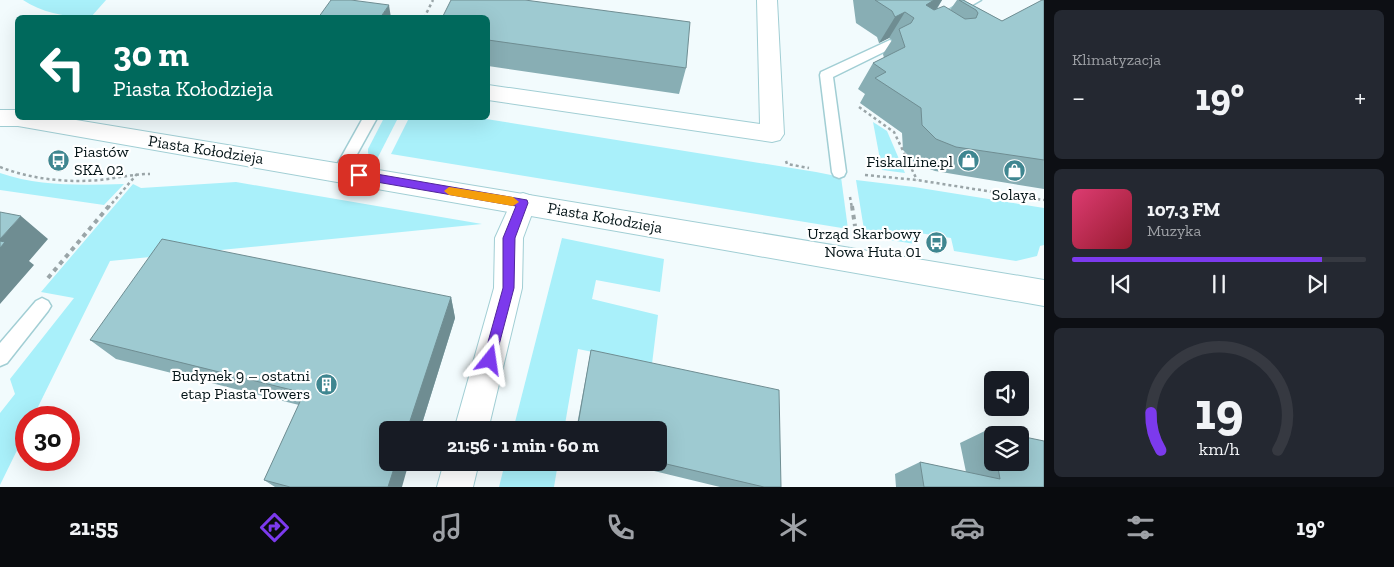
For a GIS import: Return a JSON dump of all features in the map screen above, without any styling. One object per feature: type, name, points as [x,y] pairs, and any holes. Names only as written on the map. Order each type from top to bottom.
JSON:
[{"type":"street","points":[[490,93],[772,134],[767,0]]},
{"type":"street","name":"Piasta Kołodzieja","points":[[0,108],[15,116]]},
{"type":"street","name":"Piasta Kołodzieja","points":[[0,118],[15,118]]},
{"type":"street","name":"Piasta Kołodzieja","points":[[30,120],[1044,293]]},
{"type":"street","points":[[473,421],[508,288],[509,238],[523,203]]},
{"type":"street","points":[[456,487],[460,471]]},
{"type":"lane","points":[[944,17],[976,0]]},
{"type":"lane","points":[[842,173],[826,75],[890,44]]},
{"type":"lane","points":[[340,172],[369,120]]},
{"type":"lane","points":[[0,357],[42,306]]},
{"type":"path","points":[[426,15],[433,0]]},
{"type":"path","points":[[855,104],[894,132],[917,180]]},
{"type":"path","points":[[772,134],[785,146],[787,164],[842,173],[917,180],[1044,200]]},
{"type":"path","points":[[0,167],[18,173],[62,180],[98,180],[138,174],[42,285]]},
{"type":"path","points":[[842,173],[856,229]]},
{"type":"shaded area","points":[[23,0],[106,0],[93,15],[65,15],[31,5]]},
{"type":"shaded area","points":[[383,120],[397,120],[375,163],[368,153],[368,149]]},
{"type":"shaded area","points":[[408,120],[490,120],[816,172],[841,177],[848,229],[391,154]]},
{"type":"shaded area","points":[[873,122],[887,131],[905,173],[882,170]]},
{"type":"shaded area","points":[[0,173],[15,178],[46,183],[77,185],[124,184],[104,205],[0,190]]},
{"type":"shaded area","points":[[856,180],[914,187],[1044,208],[1044,245],[1040,246],[1037,256],[1016,261],[954,251],[951,238],[913,232],[915,244],[865,236]]},
{"type":"shaded area","points":[[236,182],[482,224],[110,261],[38,406],[15,406],[15,454],[0,485],[0,413],[15,394],[10,379],[74,298],[41,292],[133,184],[141,188]]},
{"type":"shaded area","points":[[562,238],[664,259],[660,292],[596,280],[592,299],[658,315],[652,364],[578,349],[566,421],[515,421]]},
{"type":"shaded area","points":[[503,471],[557,471],[554,487],[499,487]]},
{"type":"building","points":[[331,0],[351,0],[389,5],[382,15],[320,15]]},
{"type":"building","points":[[451,0],[525,0],[690,22],[686,68],[490,40],[490,15],[444,15]]},
{"type":"building","points":[[875,0],[934,0],[926,5],[934,10],[944,6],[965,19],[976,18],[978,13],[976,10],[959,0],[963,0],[1002,21],[1044,0],[1044,160],[956,147],[936,139],[922,125],[921,108],[875,78],[886,72],[873,63],[905,47],[899,29],[911,23],[914,18],[905,12],[895,17],[892,11]]},
{"type":"building","points":[[0,212],[21,216],[0,239]]},
{"type":"building","name":"Budynek 9 – ostatni etap Piasta Towers","points":[[162,239],[451,297],[410,421],[379,421],[379,471],[393,471],[388,487],[290,487],[264,480],[304,393],[90,340]]},
{"type":"building","points":[[0,241],[5,242],[0,248]]},
{"type":"building","points":[[591,350],[779,390],[781,487],[764,487],[667,464],[667,421],[579,421]]},
{"type":"building","points":[[1029,438],[1044,441],[1044,487],[924,487],[920,462],[1000,479],[999,471],[1029,471]]},
{"type":"slow traffic","points":[[449,191],[513,202]]},
{"type":"place","name":"Piastów SKA 02","points":[[58,160]]},
{"type":"place","name":"FiskalLine.pl","points":[[969,161]]},
{"type":"place","name":"Solaya","points":[[1014,170]]},
{"type":"place","name":"Urząd Skarbowy Nowa Huta 01","points":[[937,242]]},
{"type":"place","name":"Budynek 9 – ostatni etap Piasta Towers","points":[[326,384]]},
{"type":"route","points":[[359,175],[523,203],[509,238],[508,288],[490,360]]}]
